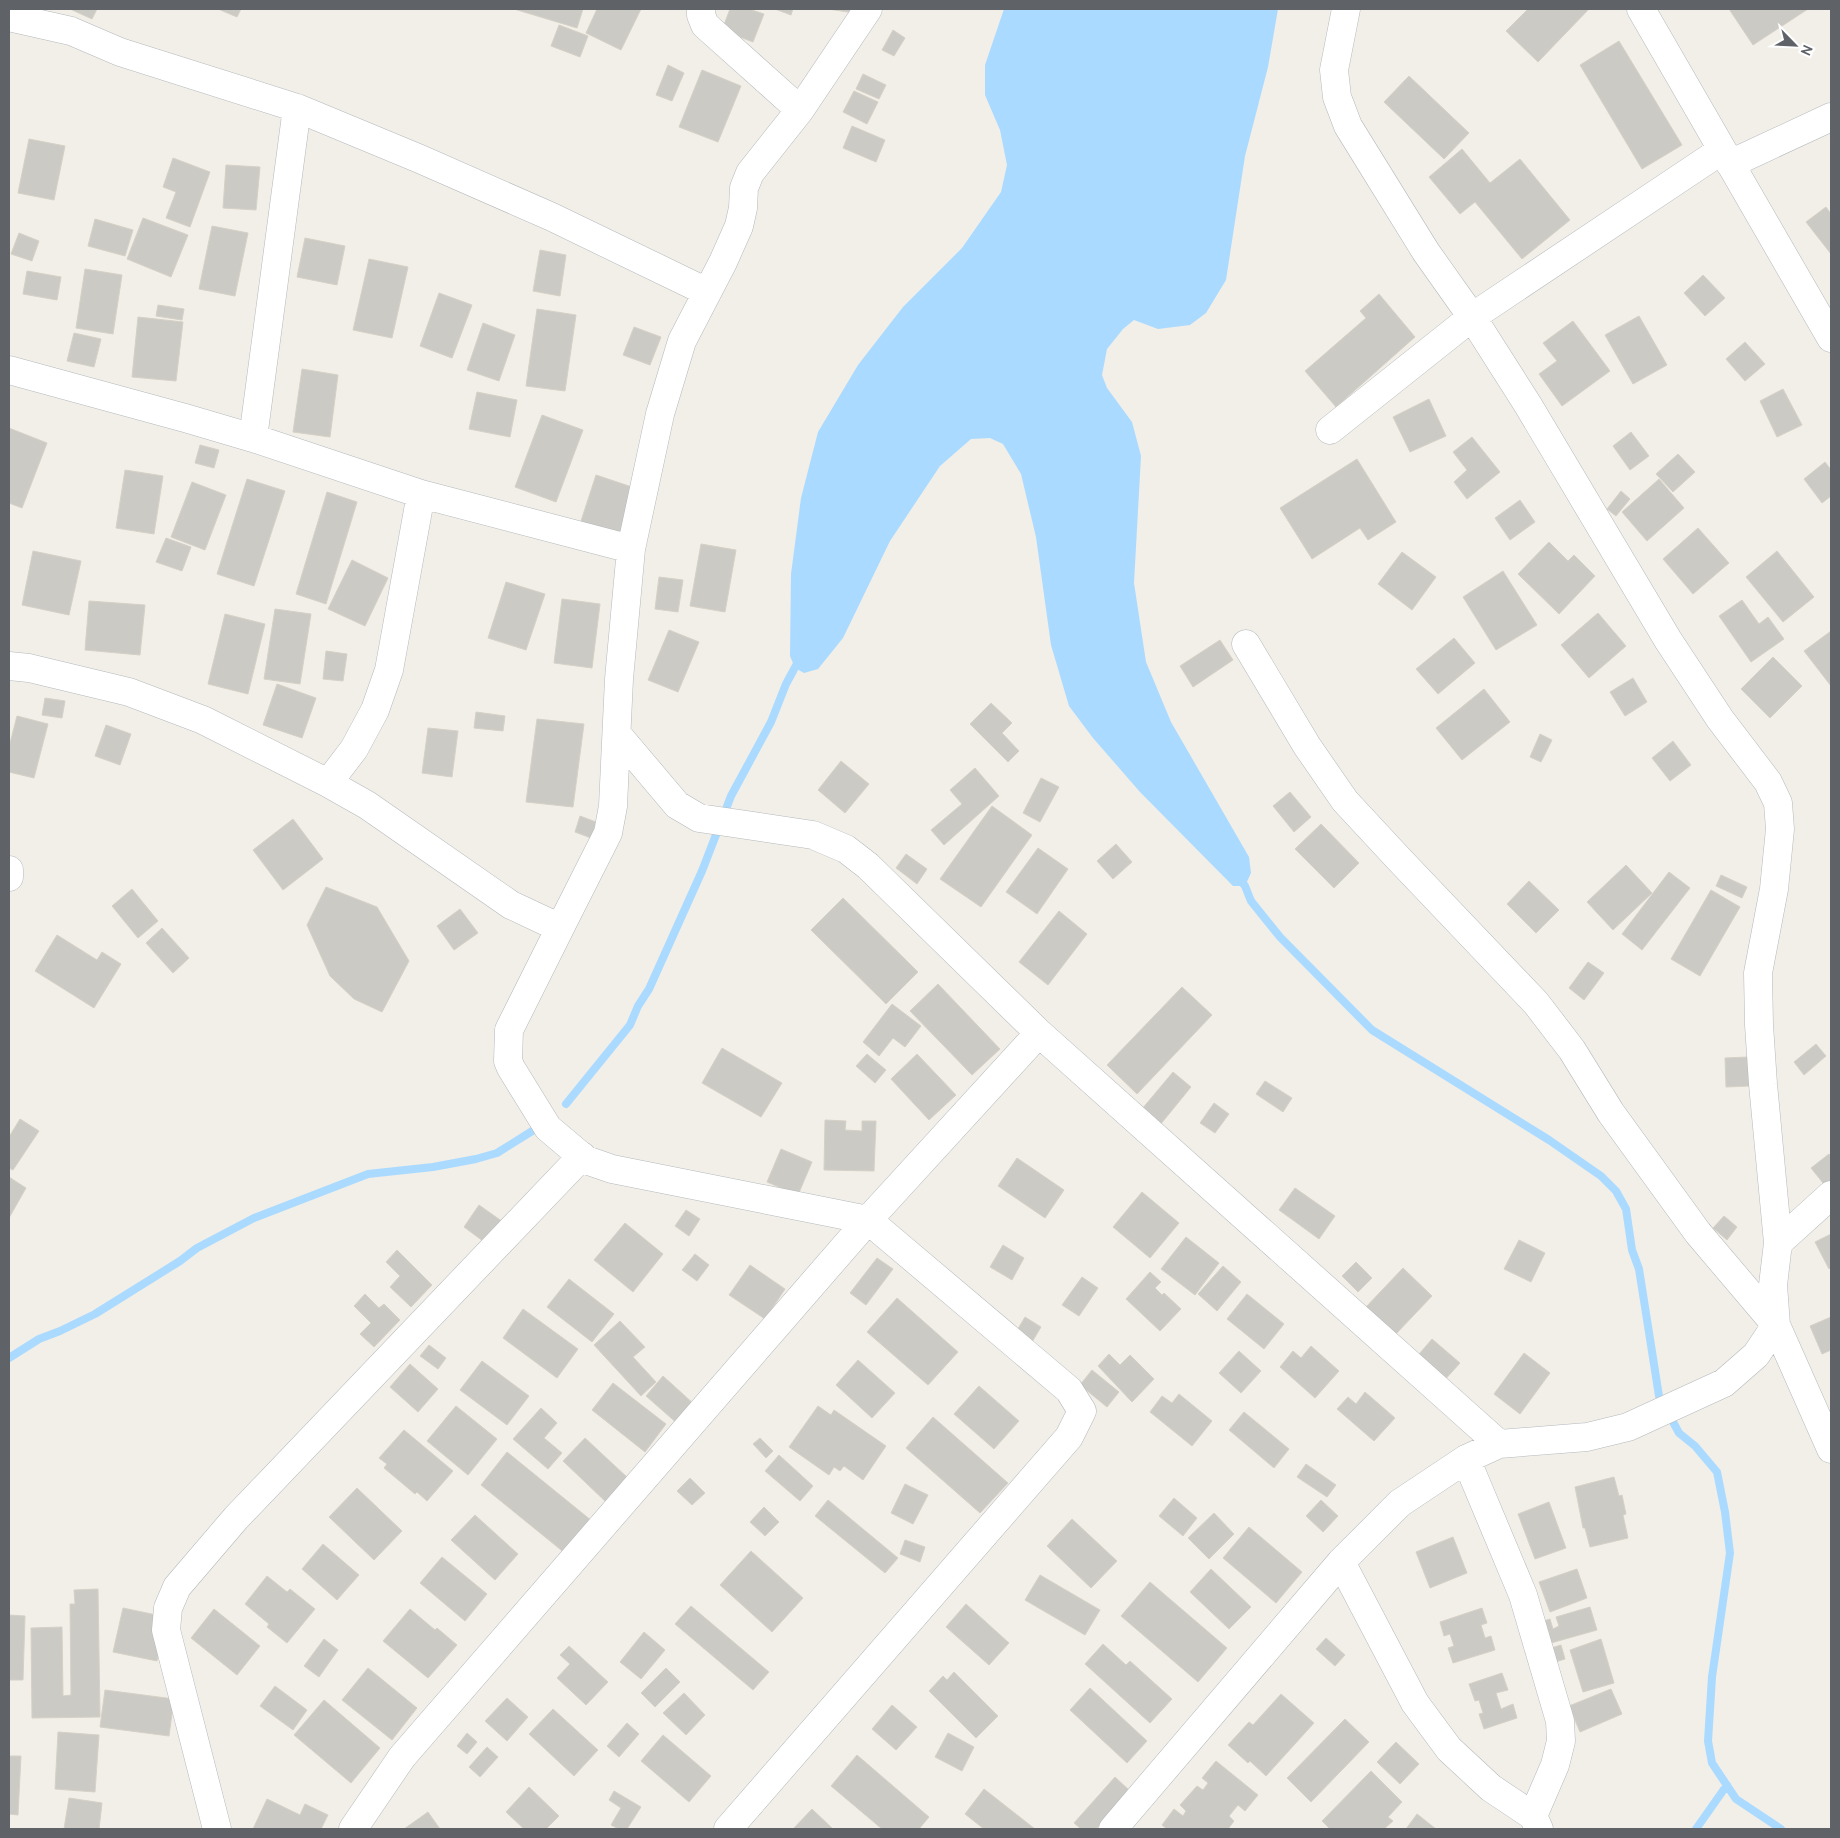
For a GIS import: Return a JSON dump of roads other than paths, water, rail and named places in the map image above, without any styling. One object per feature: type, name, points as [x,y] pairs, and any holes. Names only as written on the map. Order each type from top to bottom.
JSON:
[{"type":"street","points":[[701,9],[705,25],[800,110]]},
{"type":"street","points":[[728,1829],[1069,1437],[1082,1411],[1068,1390],[868,1220],[612,1169],[586,1160],[548,1128],[508,1061],[509,1030],[608,833],[613,806],[619,679],[630,549],[663,405],[682,341],[739,226],[743,208],[744,188],[750,172],[800,110],[868,9]]},
{"type":"street","points":[[1117,1828],[1341,1562],[1400,1503],[1466,1459],[1499,1444],[1587,1437],[1628,1427],[1724,1383],[1756,1355],[1776,1325],[1773,1285],[1778,1243],[1763,1084],[1758,973],[1774,889],[1780,829],[1778,803],[1768,782],[1720,719],[1668,640],[1528,405],[1472,317],[1426,252],[1348,126],[1337,97],[1334,70],[1346,9]]},
{"type":"street","points":[[1641,9],[1831,338]]},
{"type":"street","points":[[9,16],[71,31],[120,52],[297,108],[420,158],[707,292]]},
{"type":"street","points":[[253,438],[297,108]]},
{"type":"street","points":[[1330,430],[1472,317],[1726,157],[1831,116]]},
{"type":"street","points":[[9,370],[253,438],[421,494],[630,549]]},
{"type":"street","points":[[328,783],[354,749],[376,710],[389,670],[421,494]]},
{"type":"street","points":[[1246,644],[1306,746],[1346,801],[1397,858],[1536,1003],[1572,1050],[1610,1113],[1698,1233],[1776,1325],[1831,1449]]},
{"type":"street","points":[[9,666],[29,668],[129,692],[202,720],[328,783],[366,805],[511,905],[560,928]]},
{"type":"street","points":[[617,734],[677,804],[699,818],[812,835],[846,850],[868,866],[1039,1033],[1499,1444]]},
{"type":"street","points":[[9,870],[9,877]]},
{"type":"street","points":[[353,1829],[402,1757],[868,1220],[1039,1033]]},
{"type":"street","points":[[216,1829],[166,1630],[168,1608],[177,1588],[236,1518],[582,1156]]},
{"type":"street","points":[[1778,1243],[1831,1195]]},
{"type":"street","points":[[1341,1562],[1415,1703],[1449,1748],[1491,1788],[1536,1823],[1555,1766],[1561,1741],[1560,1721],[1523,1595],[1466,1459]]},
{"type":"water","points":[[1004,9],[1278,9],[1268,67],[1245,156],[1226,280],[1206,313],[1190,325],[1158,329],[1134,320],[1123,329],[1107,349],[1102,375],[1107,388],[1132,422],[1141,456],[1134,583],[1146,662],[1171,722],[1249,857],[1251,873],[1245,886],[1233,886],[1140,792],[1093,738],[1069,706],[1051,645],[1036,537],[1021,474],[1003,444],[990,438],[971,439],[940,466],[890,541],[843,638],[818,669],[804,673],[795,668],[790,656],[791,574],[801,498],[818,432],[858,365],[903,307],[962,248],[1001,192],[1007,165],[1000,130],[985,95],[985,65]]},
{"type":"waterway","points":[[566,1104],[630,1025],[638,1006],[649,989],[702,871],[731,796],[771,722],[786,684],[799,660]]},
{"type":"waterway","points":[[1239,878],[1245,886],[1251,901],[1280,937],[1372,1030],[1549,1140],[1601,1176],[1616,1191],[1626,1209],[1632,1250],[1639,1269],[1659,1396],[1679,1433],[1695,1446],[1717,1472],[1725,1512],[1730,1553],[1712,1677],[1708,1741],[1712,1763],[1736,1799],[1781,1829]]},
{"type":"waterway","points":[[9,1358],[39,1339],[95,1314],[180,1261],[197,1248],[254,1218],[368,1174],[433,1167],[497,1153],[537,1128]]},
{"type":"waterway","points":[[1696,1829],[1727,1785]]}]
